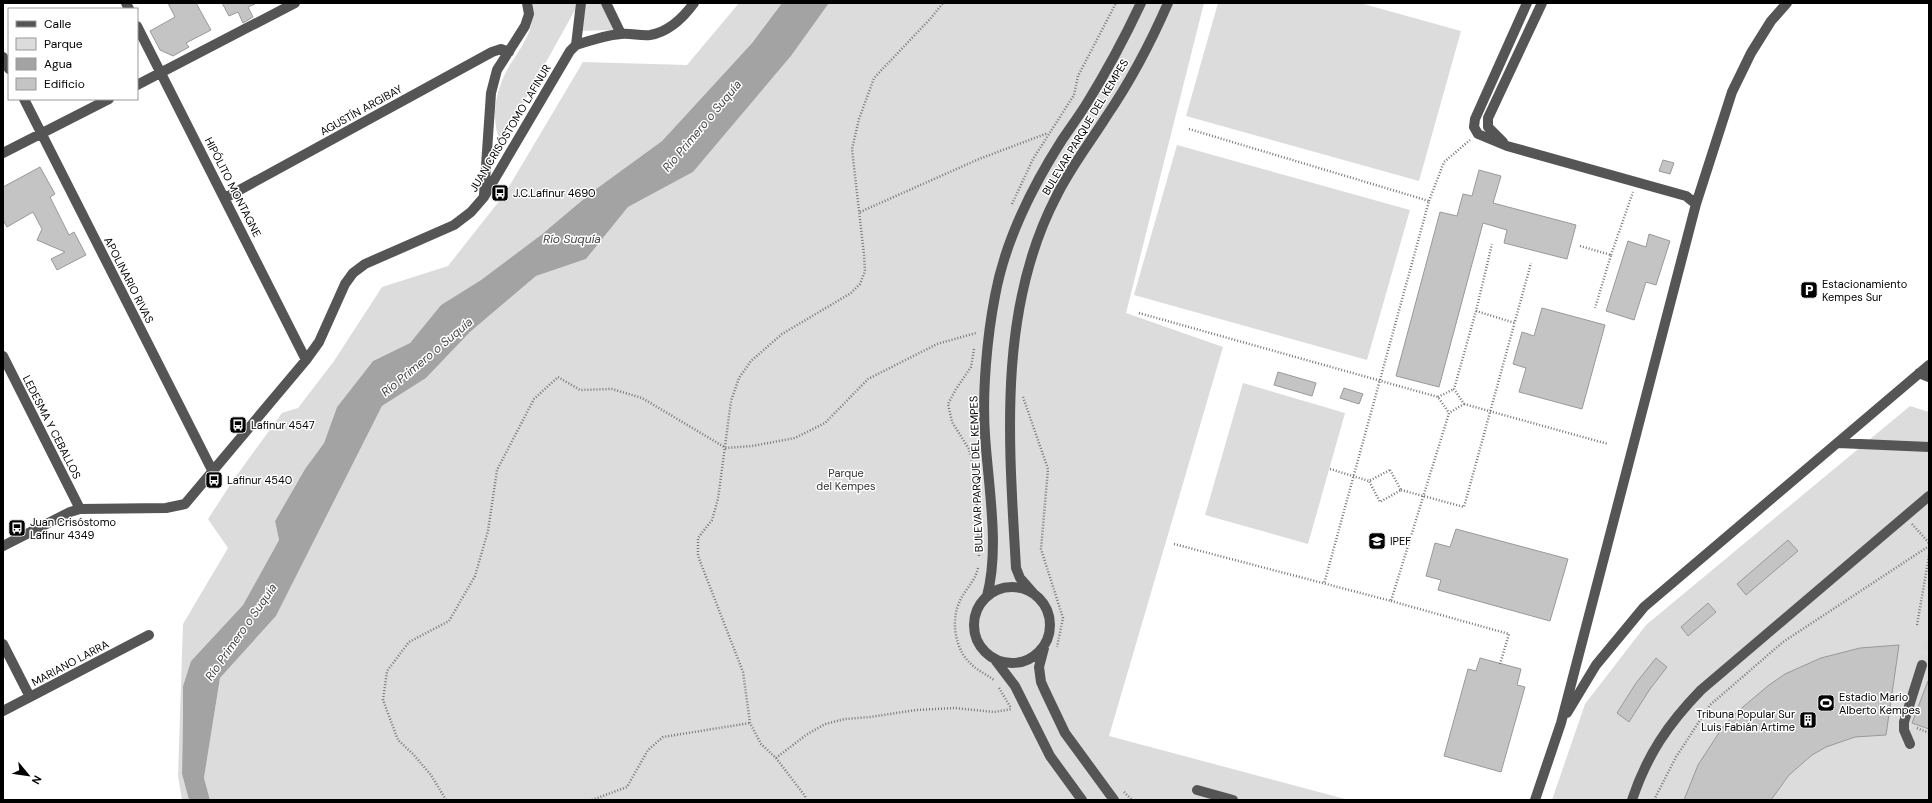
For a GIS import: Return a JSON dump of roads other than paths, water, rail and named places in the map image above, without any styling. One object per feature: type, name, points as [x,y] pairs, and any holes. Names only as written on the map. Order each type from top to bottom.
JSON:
[{"type":"street","points":[[138,84],[161,73],[274,8],[295,3]]},
{"type":"street","points":[[484,197],[491,93],[497,70],[526,26],[529,14],[526,3]]},
{"type":"street","points":[[581,3],[576,45],[598,38],[622,34],[650,35],[664,31],[685,15],[694,3]]},
{"type":"street","points":[[606,3],[622,34]]},
{"type":"street","name":"BULEVAR PARQUE DEL KEMPES","points":[[986,596],[992,573],[992,540],[984,405],[990,324],[1000,271],[1013,235],[1030,197],[1058,147],[1087,103],[1115,55],[1141,3]]},
{"type":"street","name":"BULEVAR PARQUE DEL KEMPES","points":[[1034,594],[1020,578],[1016,568],[1010,466],[1011,375],[1014,336],[1026,278],[1042,227],[1055,197],[1071,169],[1118,98],[1148,46],[1168,3]]},
{"type":"street","points":[[1527,3],[1475,119],[1474,127],[1478,134],[1507,146],[1686,196],[1696,204]]},
{"type":"street","points":[[1507,146],[1488,127],[1488,118],[1542,3]]},
{"type":"street","points":[[1535,800],[1561,723],[1696,204],[1732,92],[1751,53],[1771,21],[1787,3]]},
{"type":"street","name":"HIPÓLITO MONTAGNE","points":[[138,28],[306,360]]},
{"type":"street","name":"JUAN CRISÓSTOMO LAFINUR","points":[[3,546],[70,512],[80,509],[174,507],[184,504],[213,472],[306,360],[319,342],[345,284],[353,273],[369,262],[454,225],[471,212],[484,197],[570,51],[576,45]]},
{"type":"street","name":"AGUSTÍN ARGIBAY","points":[[225,198],[492,52],[501,49],[509,52]]},
{"type":"street","points":[[3,57],[8,67]]},
{"type":"street","name":"APOLINARIO RIVAS","points":[[25,100],[213,472]]},
{"type":"street","points":[[3,152],[42,134],[107,100]]},
{"type":"street","name":"LEDESMA Y CEBALLOS","points":[[3,356],[80,509]]},
{"type":"street","points":[[1561,723],[1596,665],[1644,607],[1929,365]]},
{"type":"street","points":[[1919,373],[1929,377]]},
{"type":"street","points":[[1838,443],[1929,447]]},
{"type":"street","points":[[1632,800],[1650,755],[1687,704],[1707,685],[1929,496]]},
{"type":"street","points":[[1082,800],[1050,756],[1015,686],[995,660],[984,652],[977,642],[974,630],[974,617],[978,606],[986,596],[998,589],[1010,587],[1022,588],[1034,594],[1042,601],[1049,617],[1049,634],[1044,645],[1039,667],[1043,687],[1065,732],[1114,800]]},
{"type":"street","name":"MARIANO LARRA","points":[[3,711],[149,635]]},
{"type":"street","points":[[3,644],[30,697]]},
{"type":"street","points":[[995,660],[1006,663],[1017,663],[1028,660],[1044,645]]},
{"type":"street","points":[[1910,744],[1904,730],[1904,722],[1922,665]]},
{"type":"street","points":[[1197,790],[1233,800]]},
{"type":"water","name":"Río Suquía","points":[[782,3],[829,3],[791,56],[693,172],[628,207],[586,259],[536,276],[470,332],[426,378],[382,406],[276,616],[220,678],[204,778],[210,800],[189,800],[182,774],[183,686],[191,661],[243,605],[279,540],[275,521],[305,469],[324,443],[337,407],[373,361],[410,343],[441,305],[481,280],[541,235],[592,192],[662,141],[752,43]]},
{"type":"tunnel","points":[[1922,665],[1929,642]]},
{"type":"place","name":"J.C.Lafinur 4690","points":[[500,193]]},
{"type":"place","name":"Estacionamiento Kempes Sur","points":[[1809,290]]},
{"type":"place","name":"Lafinur 4547","points":[[238,425]]},
{"type":"place","name":"Lafinur 4540","points":[[214,480]]},
{"type":"place","name":"Juan Crisóstomo Lafinur 4349","points":[[17,528]]},
{"type":"place","name":"IPEF","points":[[1377,541]]},
{"type":"place","name":"Estadio Mario Alberto Kempes","points":[[1826,703]]},
{"type":"place","name":"Tribuna Popular Sur Luis Fabián Artime","points":[[1808,720]]},
{"type":"water label","name":"Río Primero o Suquía","points":[[702,126]]},
{"type":"water label","name":"Río Primero o Suquía","points":[[427,357]]},
{"type":"water label","name":"Río Primero o Suquía","points":[[241,632]]},
{"type":"park label","name":"Parque del Kempes","points":[[846,479]]}]
